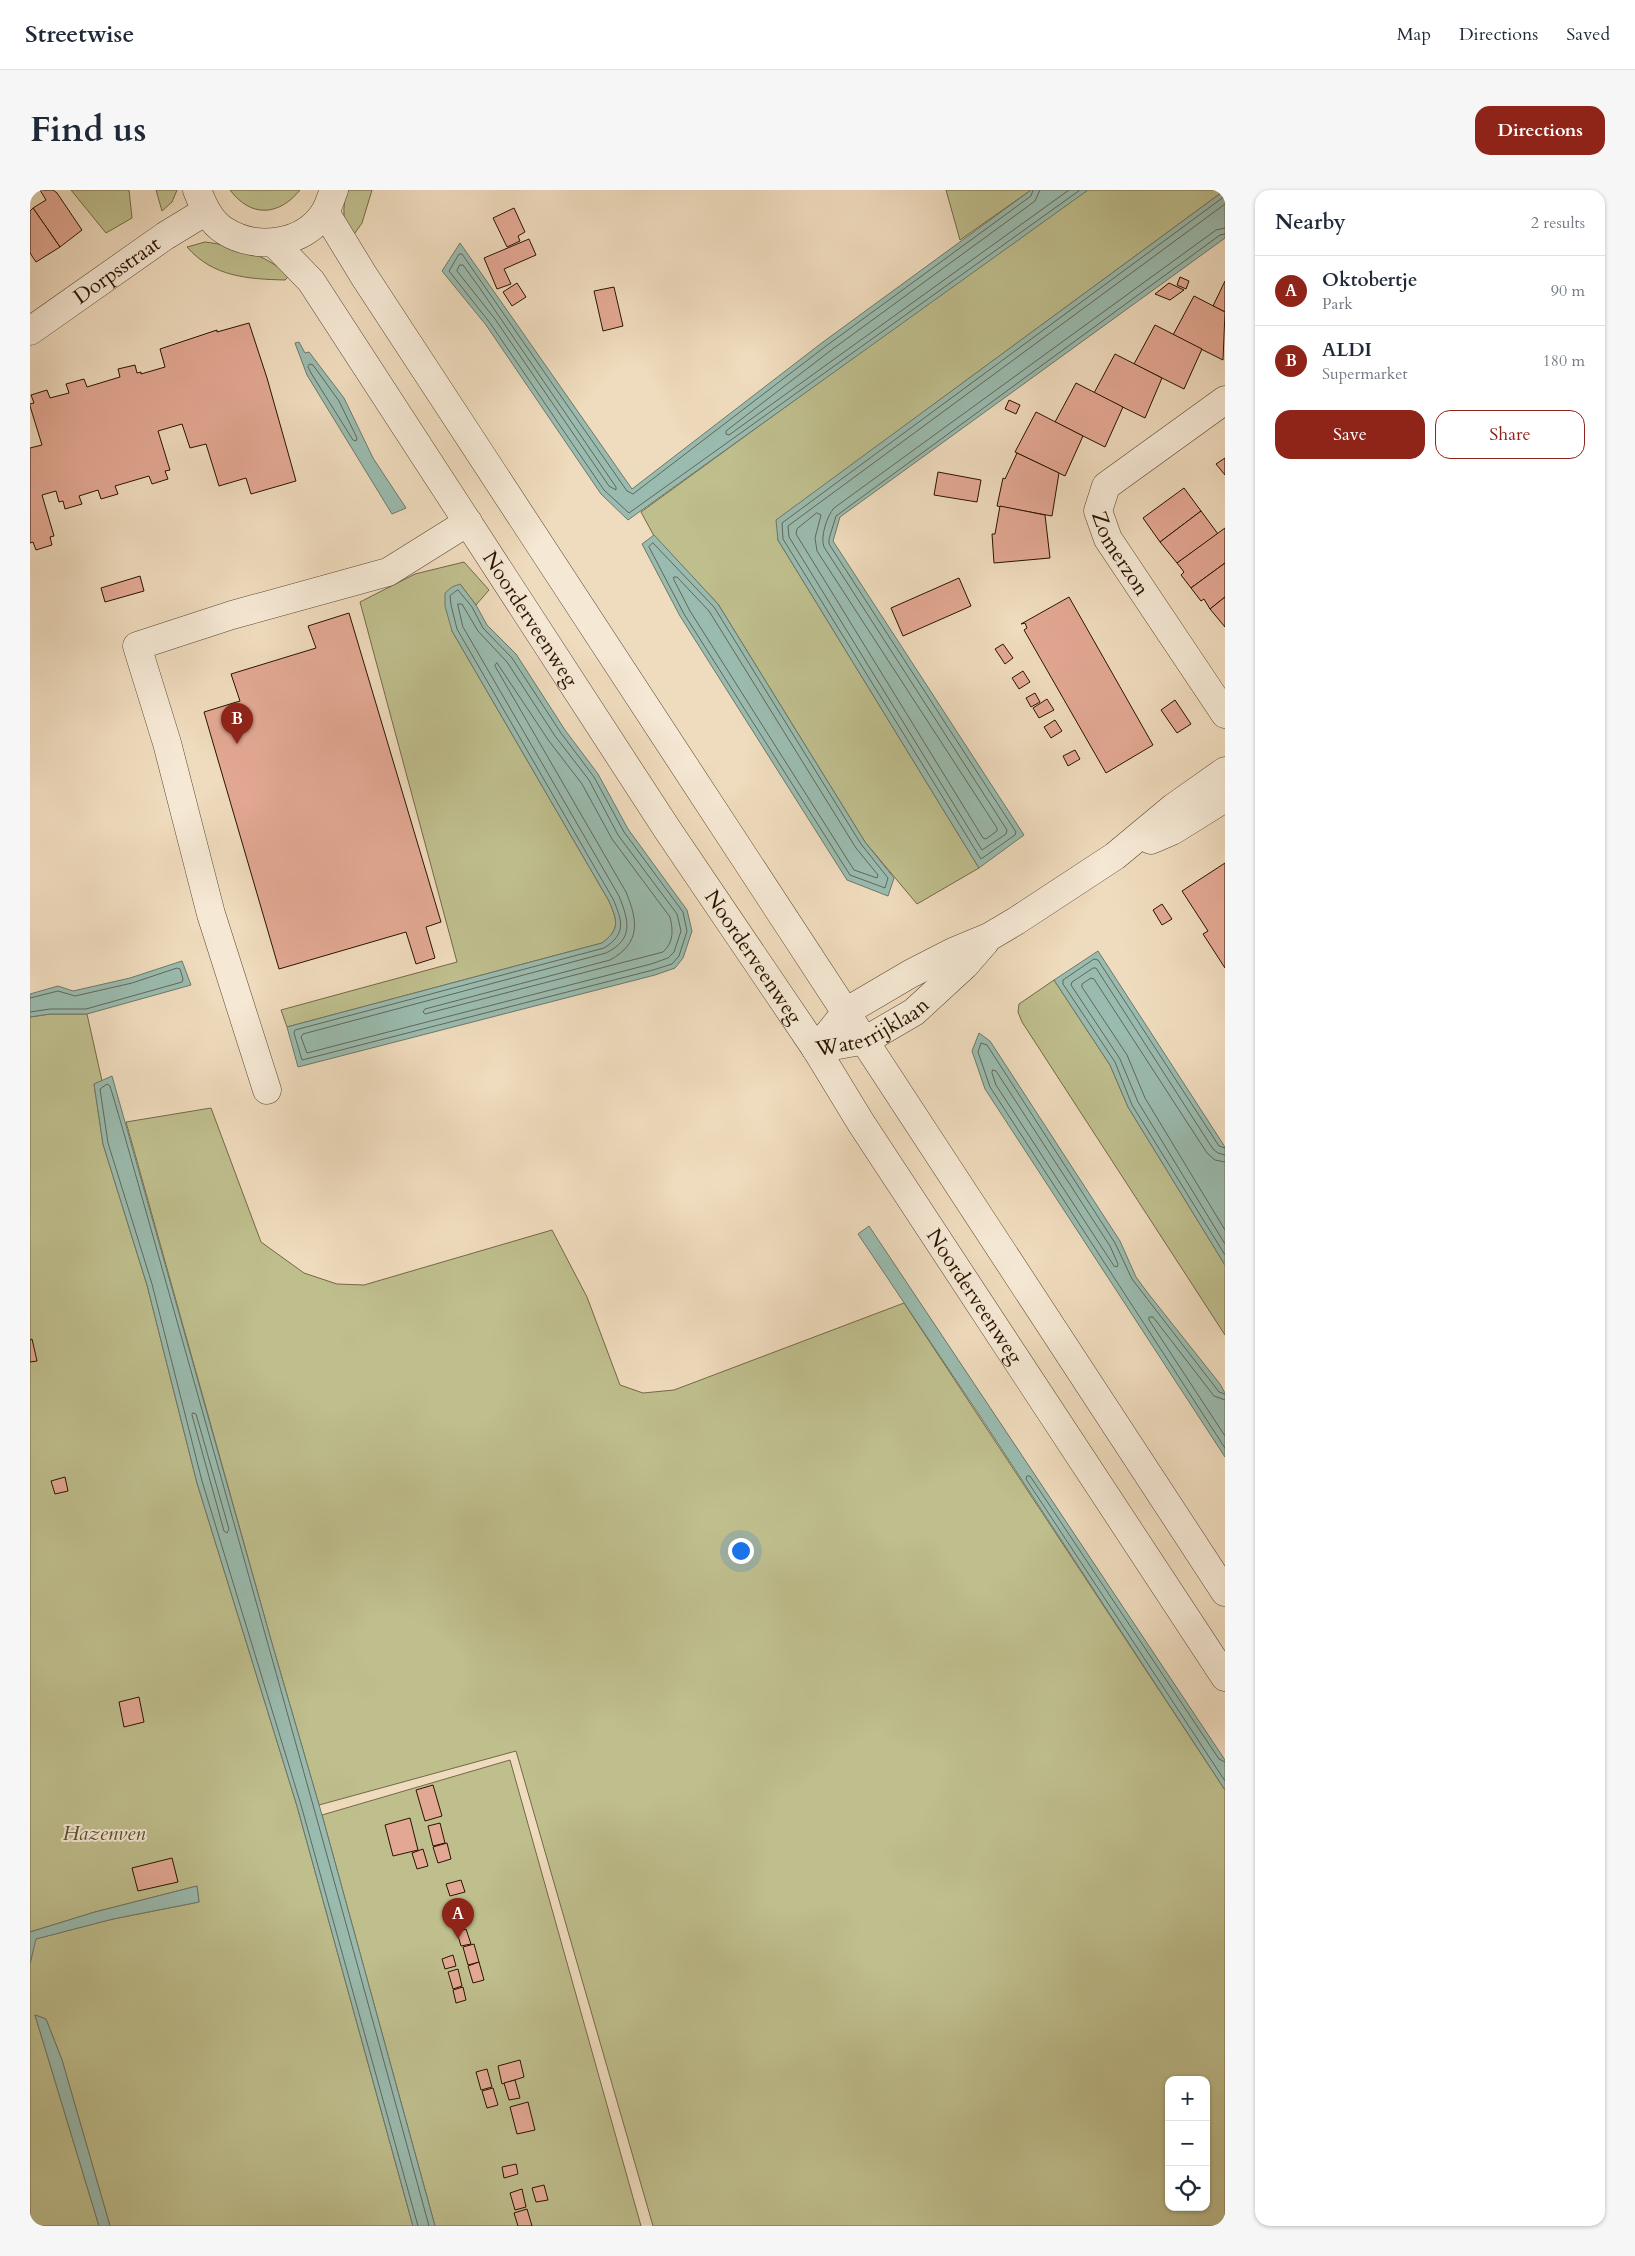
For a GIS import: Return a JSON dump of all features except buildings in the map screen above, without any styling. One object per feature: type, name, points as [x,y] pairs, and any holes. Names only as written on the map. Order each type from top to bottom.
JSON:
[{"type":"street","points":[[201,201],[224,230],[248,242],[274,243],[294,238],[306,230],[330,201],[370,284],[866,1040],[1225,1592]]},
{"type":"street","name":"Dorpsstraat","points":[[30,331],[165,236],[201,201]]},
{"type":"street","name":"Noorderveenweg","points":[[274,243],[311,281],[667,829],[816,1049],[867,1131],[1225,1678]]},
{"type":"street","name":"Zomerzon","points":[[1225,400],[1106,486],[1098,511],[1108,539],[1225,714]]},
{"type":"street","points":[[267,1090],[211,914],[167,743],[137,646],[232,615],[388,572],[468,522]]},
{"type":"street","name":"Waterrijklaan","points":[[816,1049],[847,1011],[910,974],[953,952],[990,937],[1016,921],[1115,856],[1174,807],[1225,771]]},
{"type":"street","name":"Waterrijklaan","points":[[1115,856],[1172,831],[1225,798]]},
{"type":"street","name":"Waterrijklaan","points":[[816,1049],[866,1040],[914,1012],[965,964],[990,937]]},
{"type":"green space","points":[[71,190],[129,190],[132,218],[106,233]]},
{"type":"green space","points":[[156,190],[177,190],[172,202],[162,211]]},
{"type":"green space","points":[[230,190],[300,190],[283,205],[265,210],[247,205]]},
{"type":"green space","points":[[347,190],[372,190],[362,223],[350,240],[344,215]]},
{"type":"green space","points":[[946,190],[1031,190],[960,240]]},
{"type":"green space","points":[[1083,190],[1225,190],[777,520],[778,540],[979,868],[917,904],[865,842],[718,604],[654,536],[641,512]]},
{"type":"green space","points":[[205,242],[228,246],[261,257],[289,276],[285,280],[258,279],[220,270],[208,265],[187,247]]},
{"type":"green space","points":[[464,562],[489,590],[476,605],[460,584],[452,631],[609,901],[614,914],[615,929],[602,943],[287,1027],[281,1010],[457,962],[360,602],[415,574]]},
{"type":"green space","points":[[1054,980],[1110,1065],[1128,1107],[1225,1265],[1225,1335],[1022,1022],[1018,1012],[1019,1004]]},
{"type":"green space","name":"Hazenven","points":[[50,1014],[87,1014],[102,1081],[94,1084],[103,1144],[147,1285],[197,1483],[297,1806],[413,2226],[110,2226],[62,2060],[46,2019],[35,2015],[99,2226],[30,2226],[30,1964],[35,1939],[113,1919],[199,1902],[197,1886],[95,1912],[30,1932],[30,1017]]},
{"type":"green space","points":[[211,1108],[261,1242],[304,1273],[337,1284],[364,1285],[552,1230],[587,1297],[620,1385],[643,1393],[674,1390],[904,1303],[1225,1790],[1225,2226],[653,2226],[516,1751],[319,1805],[126,1122]]},
{"type":"green space","points":[[510,1760],[641,2226],[435,2226],[322,1815]]},
{"type":"water","points":[[1031,190],[1088,190],[628,520],[601,494],[486,325],[442,271],[460,243],[632,489],[823,342]]},
{"type":"water","points":[[1225,190],[1225,238],[840,517],[833,541],[1024,835],[979,868],[778,540],[776,520]]},
{"type":"water","points":[[299,342],[305,353],[309,352],[344,398],[373,458],[406,508],[392,514],[307,375],[295,343]]},
{"type":"water","points":[[654,535],[718,604],[865,842],[894,878],[888,896],[847,880],[680,616],[642,544]]},
{"type":"water","points":[[460,584],[476,605],[487,625],[516,654],[565,730],[598,774],[628,829],[687,910],[692,931],[683,958],[675,968],[655,975],[298,1067],[287,1027],[602,943],[615,929],[614,914],[609,901],[452,631],[445,606],[445,593],[452,587]]},
{"type":"water","points":[[1098,951],[1225,1147],[1225,1265],[1128,1107],[1110,1065],[1054,980]]},
{"type":"water","points":[[182,961],[191,985],[87,1014],[50,1014],[30,1017],[30,994],[58,986],[73,991],[130,978]]},
{"type":"water","points":[[979,1033],[990,1041],[1120,1241],[1136,1277],[1220,1384],[1225,1393],[1225,1457],[985,1089],[972,1051]]},
{"type":"water","points":[[112,1076],[322,1815],[435,2226],[413,2226],[297,1806],[197,1483],[147,1285],[103,1144],[94,1084]]},
{"type":"water","points":[[869,1226],[1225,1760],[1225,1790],[982,1419],[858,1234]]},
{"type":"water","points":[[197,1886],[199,1902],[113,1919],[36,1939],[30,1964],[30,1932],[95,1912]]},
{"type":"water","points":[[35,2015],[46,2019],[62,2060],[110,2226],[99,2226]]},
{"type":"place","name":"ALDI","points":[[237,744]]},
{"type":"place","name":"Oktobertje","points":[[458,1939]]}]
